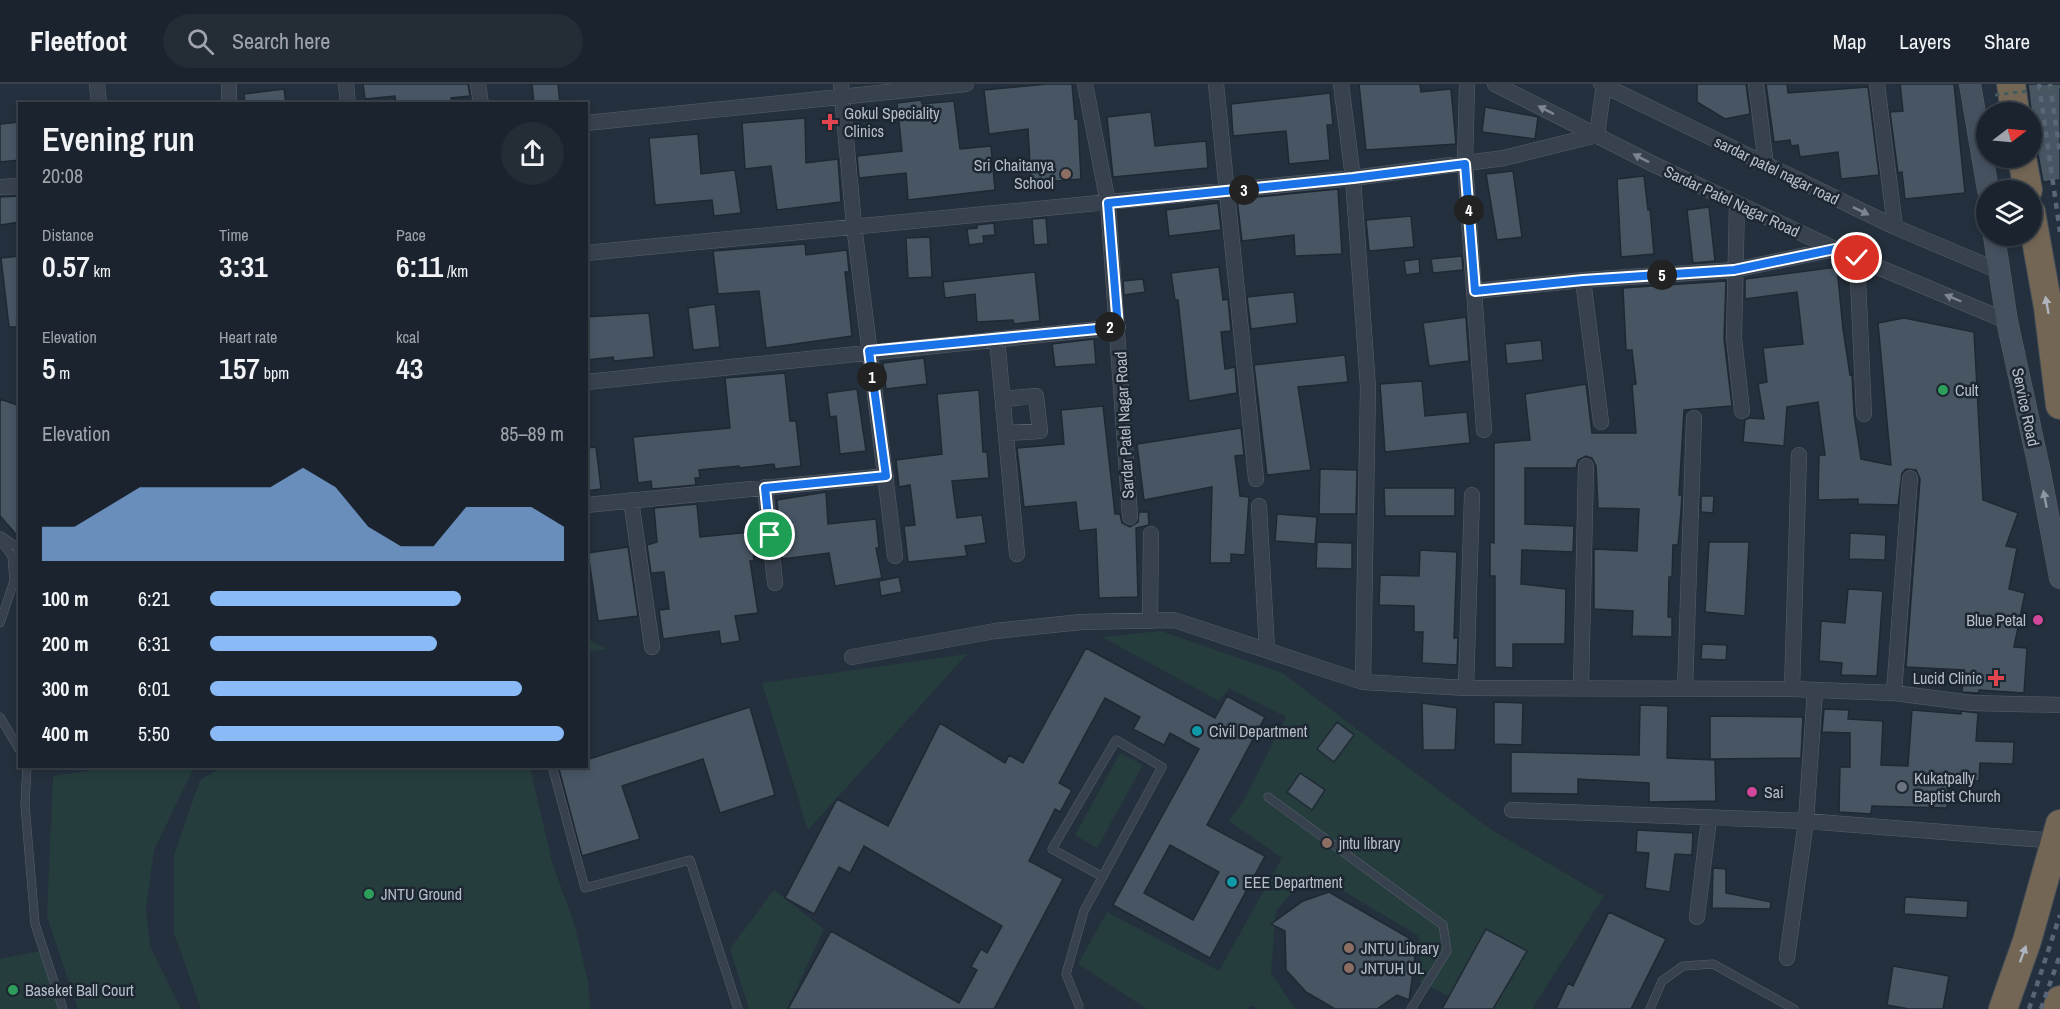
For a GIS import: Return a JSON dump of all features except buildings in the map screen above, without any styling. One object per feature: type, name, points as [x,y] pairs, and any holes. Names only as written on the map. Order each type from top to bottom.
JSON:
[{"type":"highway","points":[[2036,246],[2048,307],[2060,405]]},
{"type":"highway","points":[[2003,1009],[2027,941],[2059,832]]},
{"type":"highway","points":[[2057,1009],[2060,1000]]},
{"type":"street","points":[[97,84],[99,102]]},
{"type":"street","points":[[229,84],[229,102]]},
{"type":"street","points":[[346,84],[348,102]]},
{"type":"street","points":[[478,84],[481,102]]},
{"type":"street","points":[[588,123],[842,90],[965,84]]},
{"type":"street","name":"Sardar Patel Nagar Road","points":[[1085,84],[1108,203],[1130,518]]},
{"type":"street","points":[[1216,84],[1256,479]]},
{"type":"street","points":[[1341,84],[1353,178],[1368,387],[1363,682]]},
{"type":"street","points":[[1467,84],[1465,164],[1484,430]]},
{"type":"street","name":"Sardar Patel Nagar Road","points":[[1495,84],[1835,249],[2007,321]]},
{"type":"street","points":[[588,253],[1353,178],[1504,158],[1597,135],[1603,84]]},
{"type":"street","name":"sardar patel nagar road","points":[[1603,84],[1895,227],[2000,271]]},
{"type":"street","points":[[1756,84],[1766,165]]},
{"type":"street","points":[[1876,84],[1895,227]]},
{"type":"street","points":[[1970,84],[1986,180]]},
{"type":"street","points":[[842,90],[854,225],[895,556]]},
{"type":"street","points":[[0,188],[18,186]]},
{"type":"street","points":[[1737,203],[1734,338],[1742,411]]},
{"type":"street","name":"Service Road","points":[[1996,246],[2007,321],[2040,472],[2060,578]]},
{"type":"street","points":[[1475,291],[1583,280],[1734,270],[1835,249]]},
{"type":"street","points":[[1857,258],[1864,414]]},
{"type":"street","points":[[1583,280],[1601,422]]},
{"type":"street","points":[[588,382],[1118,327]]},
{"type":"street","points":[[997,339],[1017,554]]},
{"type":"street","points":[[1003,399],[1036,396],[1040,431],[1006,433]]},
{"type":"street","points":[[1685,689],[1694,418]]},
{"type":"street","points":[[1792,689],[1799,455]]},
{"type":"street","points":[[1581,687],[1586,466]]},
{"type":"street","points":[[588,505],[886,476]]},
{"type":"street","points":[[1894,693],[1910,478]]},
{"type":"street","points":[[765,488],[776,583]]},
{"type":"street","points":[[1466,688],[1472,495]]},
{"type":"street","points":[[631,500],[652,647]]},
{"type":"street","points":[[1258,506],[1268,650]]},
{"type":"street","points":[[1150,621],[1151,534]]},
{"type":"street","points":[[852,657],[995,631],[1081,622],[1173,620],[1363,682],[1466,688],[1792,689],[1894,693],[1972,703],[2060,705]]},
{"type":"street","points":[[1787,958],[1806,821],[1815,691]]},
{"type":"street","points":[[1512,810],[2059,832]]},
{"type":"street","points":[[1697,917],[1709,819]]},
{"type":"lane","points":[[0,538],[18,548]]},
{"type":"lane","points":[[0,538],[12,556],[14,581],[0,623]]},
{"type":"lane","points":[[0,717],[18,748]]},
{"type":"lane","points":[[1080,1008],[1066,974],[1083,911],[1103,877],[1162,767],[1116,740],[1052,849],[1103,877]]},
{"type":"lane","points":[[27,768],[25,805],[35,924],[63,1009]]},
{"type":"lane","points":[[553,768],[585,888],[690,860],[738,1009]]},
{"type":"lane","points":[[1268,797],[1443,925],[1447,951],[1412,1009]]},
{"type":"lane","points":[[1650,1009],[1662,981],[1683,966],[1713,964],[1794,1009]]},
{"type":"path","points":[[2007,97],[2060,87]]},
{"type":"green space","points":[[1161,631],[1282,673],[1490,829],[1604,896],[1532,1009],[1476,1009],[1420,982],[1419,936],[1328,882],[1294,890],[1276,911],[1271,973],[1295,1009],[1258,1009],[1251,1005],[1247,1009],[1147,1009],[1078,964],[1107,912],[1219,971],[1282,858],[1229,821],[1245,798],[1286,717],[1229,688],[1219,701],[1102,637]]},
{"type":"green space","points":[[588,640],[607,649],[588,652]]},
{"type":"green space","points":[[967,654],[808,830],[762,683]]},
{"type":"green space","points":[[1120,753],[1143,765],[1097,848],[1075,835]]},
{"type":"green space","points":[[107,768],[194,768],[154,850],[146,909],[150,946],[181,1009],[78,1009],[47,916],[53,776]]},
{"type":"green space","name":"JNTU Ground","points":[[221,768],[530,768],[552,862],[575,926],[588,982],[590,1009],[201,1009],[174,933],[174,855],[200,780]]},
{"type":"green space","points":[[774,890],[824,929],[787,1009],[749,1009],[730,949]]},
{"type":"green space","points":[[40,951],[59,1009],[0,1009],[0,959]]},
{"type":"railway","points":[[2039,84],[2060,232]]},
{"type":"railway","points":[[2050,84],[2060,154]]},
{"type":"railway","points":[[2029,1009],[2060,915]]},
{"type":"railway","points":[[2041,1009],[2060,955]]},
{"type":"place","name":"Gokul Speciality Clinics","points":[[830,122]]},
{"type":"place","name":"Sri Chaitanya School","points":[[1066,174]]},
{"type":"place","name":"Cult","points":[[1943,390]]},
{"type":"place","name":"Blue Petal","points":[[2038,620]]},
{"type":"place","name":"Lucid Clinic","points":[[1996,678]]},
{"type":"place","name":"Civil Department","points":[[1197,731]]},
{"type":"place","name":"Kukatpally Baptist Church","points":[[1902,787]]},
{"type":"place","name":"Sai","points":[[1752,792]]},
{"type":"place","name":"jntu library","points":[[1327,843]]},
{"type":"place","name":"EEE Department","points":[[1232,882]]},
{"type":"place","name":"JNTU Ground","points":[[369,894]]},
{"type":"place","name":"JNTU Library","points":[[1349,948]]},
{"type":"place","name":"JNTUH UL","points":[[1349,968]]},
{"type":"place","name":"Baseket Ball Court","points":[[13,990]]},
{"type":"route","points":[[770,535],[765,488],[886,476],[869,351],[1118,327],[1108,203],[1465,164],[1475,291],[1583,280],[1734,270],[1835,249],[1857,258]]}]
